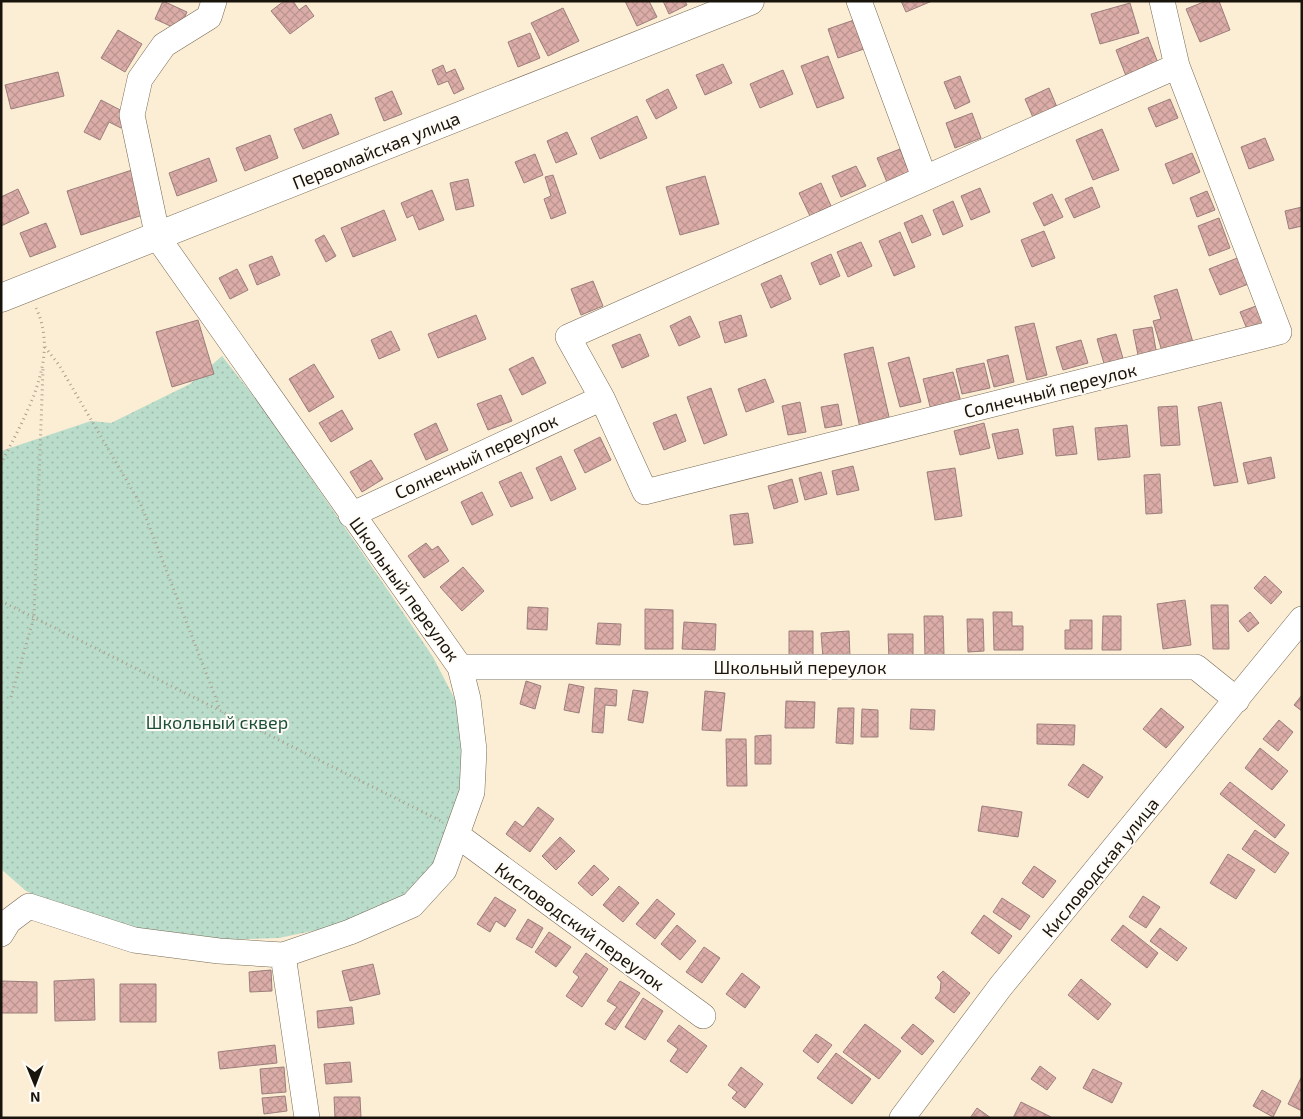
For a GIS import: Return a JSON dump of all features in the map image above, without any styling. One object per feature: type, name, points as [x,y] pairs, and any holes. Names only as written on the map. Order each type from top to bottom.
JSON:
[{"type":"main road","name":"Первомайская улица","points":[[1,298],[158,238],[750,1]]},
{"type":"street","name":"Школьный переулок","points":[[214,1],[209,17],[164,45],[140,79],[132,115],[158,238],[351,515],[460,667],[1196,667],[1237,700]]},
{"type":"street","points":[[859,1],[924,177]]},
{"type":"street","name":"Солнечный переулок","points":[[1162,1],[1177,66],[1279,332],[645,492],[602,398],[568,337],[1177,66]]},
{"type":"street","name":"Солнечный переулок","points":[[351,515],[602,398]]},
{"type":"street","name":"Кисловодская улица","points":[[902,1118],[1002,986],[1302,619]]},
{"type":"street","points":[[1,934],[9,921],[29,906],[134,940],[219,951],[283,955],[350,932],[412,905],[444,870],[472,792],[474,750],[468,699],[460,667]]},
{"type":"street","name":"Кисловодский переулок","points":[[459,831],[703,1016]]},
{"type":"street","points":[[283,955],[307,1118]]},
{"type":"path","points":[[11,697],[34,618],[43,369],[46,334],[26,288]]},
{"type":"path","points":[[45,347],[59,365],[141,505],[220,710]]},
{"type":"path","points":[[1,464],[43,369]]},
{"type":"path","points":[[1,601],[459,831]]},
{"type":"green space","name":"Школьный сквер","points":[[222,356],[262,407],[433,657],[463,715],[463,793],[450,835],[426,878],[404,903],[365,920],[279,938],[178,941],[69,910],[26,891],[1,869],[1,451],[91,421],[111,423],[190,384]]},
{"type":"building","points":[[163,1],[187,12],[179,30],[155,19]]},
{"type":"building","points":[[284,1],[293,1],[299,10],[306,5],[314,16],[290,34],[271,11]]},
{"type":"building","points":[[625,1],[649,1],[657,17],[637,26]]},
{"type":"building","points":[[663,1],[685,1],[687,5],[669,14]]},
{"type":"building","points":[[901,1],[932,1],[906,12]]},
{"type":"building","points":[[1206,1],[1219,1],[1230,30],[1200,42],[1186,9]]},
{"type":"building","points":[[1130,3],[1139,33],[1100,44],[1091,14]]},
{"type":"building","points":[[563,8],[579,41],[548,56],[531,23]]},
{"type":"building","points":[[854,20],[864,49],[838,58],[828,29]]},
{"type":"building","points":[[118,30],[142,44],[125,72],[101,58]]},
{"type":"building","points":[[530,33],[540,58],[518,67],[508,42]]},
{"type":"building","points":[[1148,37],[1158,63],[1126,76],[1116,50]]},
{"type":"building","points":[[828,56],[844,98],[817,108],[801,66]]},
{"type":"building","points":[[723,64],[732,83],[705,95],[696,75]]},
{"type":"building","points":[[443,65],[446,73],[455,69],[464,89],[454,94],[448,81],[438,85],[432,70]]},
{"type":"building","points":[[783,70],[793,94],[760,108],[750,84]]},
{"type":"building","points":[[58,72],[64,96],[11,109],[5,85]]},
{"type":"building","points":[[960,76],[970,102],[955,109],[944,82]]},
{"type":"building","points":[[1049,88],[1059,112],[1035,122],[1025,99]]},
{"type":"building","points":[[668,89],[677,108],[656,119],[646,100]]},
{"type":"building","points":[[392,91],[402,114],[384,121],[375,98]]},
{"type":"building","points":[[1170,99],[1178,118],[1156,127],[1148,108]]},
{"type":"building","points":[[101,100],[128,114],[121,128],[109,122],[100,140],[84,132]]},
{"type":"building","points":[[972,113],[981,138],[955,148],[946,123]]},
{"type":"building","points":[[331,114],[339,134],[303,149],[294,129]]},
{"type":"building","points":[[637,116],[647,138],[600,159],[591,138]]},
{"type":"building","points":[[1102,129],[1119,170],[1093,180],[1076,140]]},
{"type":"building","points":[[567,132],[577,154],[556,163],[547,141]]},
{"type":"building","points":[[270,135],[278,158],[245,171],[236,148]]},
{"type":"building","points":[[1265,138],[1274,160],[1249,169],[1241,147]]},
{"type":"building","points":[[900,149],[912,179],[889,187],[877,158]]},
{"type":"building","points":[[1192,153],[1200,172],[1173,184],[1165,164]]},
{"type":"building","points":[[535,154],[543,175],[524,183],[515,162]]},
{"type":"building","points":[[209,158],[217,181],[177,196],[169,173]]},
{"type":"building","points":[[856,166],[866,186],[841,197],[832,176]]},
{"type":"building","points":[[132,170],[146,214],[81,235],[67,191]]},
{"type":"building","points":[[553,175],[566,213],[551,219],[544,199],[551,196],[545,177]]},
{"type":"building","points":[[705,176],[719,224],[680,235],[666,187]]},
{"type":"building","points":[[468,179],[474,206],[456,210],[450,183]]},
{"type":"building","points":[[821,183],[831,206],[810,216],[799,193]]},
{"type":"building","points":[[1092,187],[1100,207],[1074,218],[1065,199]]},
{"type":"building","points":[[980,188],[990,212],[971,220],[961,196]]},
{"type":"building","points":[[18,189],[29,213],[1,226],[1,197]]},
{"type":"building","points":[[432,190],[444,220],[419,230],[413,215],[407,218],[401,203]]},
{"type":"building","points":[[1207,191],[1215,210],[1197,217],[1190,198]]},
{"type":"building","points":[[1052,194],[1063,217],[1044,226],[1033,203]]},
{"type":"building","points":[[953,201],[963,226],[943,235],[933,210]]},
{"type":"building","points":[[1302,207],[1302,226],[1289,229],[1285,211]]},
{"type":"building","points":[[384,210],[396,240],[353,257],[341,228]]},
{"type":"building","points":[[922,215],[931,235],[912,243],[904,223]]},
{"type":"building","points":[[1219,218],[1230,248],[1209,256],[1198,226]]},
{"type":"building","points":[[46,223],[56,247],[30,257],[20,233]]},
{"type":"building","points":[[1044,231],[1055,258],[1032,267],[1021,240]]},
{"type":"building","points":[[900,232],[915,267],[894,276],[879,241]]},
{"type":"building","points":[[324,235],[336,256],[326,262],[315,240]]},
{"type":"building","points":[[861,242],[872,266],[848,277],[837,252]]},
{"type":"building","points":[[831,254],[840,276],[820,285],[811,263]]},
{"type":"building","points":[[272,256],[280,275],[257,285],[249,265]]},
{"type":"building","points":[[1240,257],[1251,283],[1220,295],[1209,269]]},
{"type":"building","points":[[237,269],[248,290],[230,299],[219,278]]},
{"type":"building","points":[[781,275],[791,299],[771,308],[761,284]]},
{"type":"building","points":[[593,281],[603,306],[581,315],[571,289]]},
{"type":"building","points":[[1177,289],[1195,349],[1164,358],[1153,321],[1161,319],[1154,296]]},
{"type":"building","points":[[1264,303],[1273,324],[1249,334],[1240,312]]},
{"type":"building","points":[[476,315],[486,339],[438,358],[428,334]]},
{"type":"building","points":[[741,315],[747,336],[725,343],[719,322]]},
{"type":"building","points":[[690,316],[700,337],[679,346],[670,326]]},
{"type":"building","points":[[198,320],[214,374],[172,387],[156,332]]},
{"type":"building","points":[[1034,323],[1047,375],[1027,380],[1015,327]]},
{"type":"building","points":[[1152,327],[1157,356],[1139,360],[1133,330]]},
{"type":"building","points":[[391,331],[400,350],[379,359],[371,340]]},
{"type":"building","points":[[640,334],[649,356],[622,368],[612,345]]},
{"type":"building","points":[[1116,334],[1124,362],[1105,367],[1097,339]]},
{"type":"building","points":[[1081,340],[1088,363],[1063,370],[1056,347]]},
{"type":"building","points":[[873,347],[890,421],[860,428],[844,354]]},
{"type":"building","points":[[1008,355],[1014,382],[994,387],[987,360]]},
{"type":"building","points":[[533,357],[546,383],[522,395],[509,369]]},
{"type":"building","points":[[909,357],[921,402],[900,407],[888,363]]},
{"type":"building","points":[[984,363],[990,388],[962,394],[956,369]]},
{"type":"building","points":[[314,364],[334,397],[309,412],[289,379]]},
{"type":"building","points":[[953,372],[961,402],[931,410],[923,379]]},
{"type":"building","points":[[765,379],[774,402],[746,412],[738,389]]},
{"type":"building","points":[[711,388],[727,435],[704,444],[687,397]]},
{"type":"building","points":[[501,395],[512,421],[488,430],[477,404]]},
{"type":"building","points":[[800,402],[806,432],[788,435],[782,406]]},
{"type":"building","points":[[1221,402],[1238,482],[1214,486],[1198,407]]},
{"type":"building","points":[[838,404],[842,425],[825,428],[821,407]]},
{"type":"building","points":[[1177,406],[1180,445],[1161,446],[1158,407]]},
{"type":"building","points":[[342,410],[353,429],[331,442],[319,423]]},
{"type":"building","points":[[676,414],[686,441],[664,450],[653,423]]},
{"type":"building","points":[[436,423],[448,450],[426,460],[414,434]]},
{"type":"building","points":[[984,423],[990,448],[960,455],[954,431]]},
{"type":"building","points":[[1127,425],[1130,457],[1098,460],[1095,428]]},
{"type":"building","points":[[1073,426],[1077,454],[1056,456],[1053,429]]},
{"type":"building","points":[[1018,429],[1023,454],[998,459],[992,434]]},
{"type":"building","points":[[600,437],[611,460],[585,473],[574,450]]},
{"type":"building","points":[[561,456],[576,489],[551,501],[536,468]]},
{"type":"building","points":[[1271,457],[1275,478],[1248,484],[1243,463]]},
{"type":"building","points":[[371,460],[383,479],[362,492],[350,472]]},
{"type":"building","points":[[853,466],[859,490],[837,495],[832,471]]},
{"type":"building","points":[[955,468],[962,516],[935,520],[927,472]]},
{"type":"building","points":[[521,472],[533,498],[511,507],[499,482]]},
{"type":"building","points":[[821,472],[827,494],[805,500],[799,478]]},
{"type":"building","points":[[1160,474],[1162,513],[1146,514],[1144,475]]},
{"type":"building","points":[[792,479],[798,502],[774,509],[768,486]]},
{"type":"building","points":[[482,492],[493,515],[472,525],[461,502]]},
{"type":"building","points":[[748,513],[753,543],[734,545],[730,515]]},
{"type":"building","points":[[426,543],[432,550],[438,546],[449,561],[424,578],[408,556]]},
{"type":"building","points":[[463,567],[484,591],[462,611],[440,587]]},
{"type":"building","points":[[1265,576],[1282,592],[1271,604],[1254,588]]},
{"type":"building","points":[[1185,600],[1191,645],[1163,649],[1157,604]]},
{"type":"building","points":[[1211,605],[1228,605],[1229,649],[1213,649]]},
{"type":"building","points":[[528,607],[548,608],[547,630],[527,629]]},
{"type":"building","points":[[645,609],[673,610],[673,649],[645,649]]},
{"type":"building","points":[[993,612],[1012,612],[1012,626],[1023,626],[1023,650],[994,650]]},
{"type":"building","points":[[1250,612],[1259,623],[1248,632],[1239,621]]},
{"type":"building","points":[[924,616],[943,616],[944,656],[925,657]]},
{"type":"building","points":[[1103,616],[1121,616],[1121,650],[1102,650]]},
{"type":"building","points":[[967,619],[983,619],[984,651],[968,652]]},
{"type":"building","points":[[1070,620],[1092,620],[1092,649],[1065,649],[1065,630],[1070,630]]},
{"type":"building","points":[[684,622],[716,624],[715,650],[682,649]]},
{"type":"building","points":[[598,623],[621,624],[620,645],[596,644]]},
{"type":"building","points":[[789,631],[813,631],[813,657],[789,657]]},
{"type":"building","points":[[849,631],[850,657],[823,658],[821,633]]},
{"type":"building","points":[[888,634],[913,634],[913,659],[889,659]]},
{"type":"building","points":[[526,681],[541,686],[535,709],[520,704]]},
{"type":"building","points":[[569,684],[584,687],[579,713],[564,710]]},
{"type":"building","points":[[595,688],[617,690],[616,706],[605,705],[603,733],[592,732]]},
{"type":"building","points":[[633,690],[648,692],[643,723],[628,720]]},
{"type":"building","points":[[705,691],[725,693],[721,731],[702,730]]},
{"type":"building","points":[[1302,695],[1302,711],[1294,705]]},
{"type":"building","points":[[786,701],[815,702],[814,728],[785,728]]},
{"type":"building","points":[[838,708],[854,708],[853,744],[836,743]]},
{"type":"building","points":[[1161,708],[1184,727],[1166,748],[1143,729]]},
{"type":"building","points":[[862,709],[878,710],[878,737],[861,737]]},
{"type":"building","points":[[911,709],[935,710],[934,730],[910,729]]},
{"type":"building","points":[[1279,720],[1293,732],[1278,751],[1263,739]]},
{"type":"building","points":[[1037,724],[1075,725],[1074,745],[1037,744]]},
{"type":"building","points":[[771,735],[771,764],[755,764],[755,736]]},
{"type":"building","points":[[726,739],[746,739],[747,786],[727,786]]},
{"type":"building","points":[[1260,748],[1288,771],[1272,790],[1245,768]]},
{"type":"building","points":[[1083,764],[1103,777],[1088,798],[1068,785]]},
{"type":"building","points":[[1230,782],[1285,825],[1275,838],[1220,794]]},
{"type":"building","points":[[982,806],[1022,812],[1018,837],[978,831]]},
{"type":"building","points":[[538,807],[554,819],[530,852],[506,834],[515,821],[523,827]]},
{"type":"building","points":[[1255,830],[1289,853],[1275,873],[1242,849]]},
{"type":"building","points":[[560,837],[575,851],[556,870],[542,856]]},
{"type":"building","points":[[1228,854],[1255,870],[1236,899],[1210,883]]},
{"type":"building","points":[[594,865],[609,879],[592,896],[578,883]]},
{"type":"building","points":[[1034,866],[1056,881],[1043,898],[1022,883]]},
{"type":"building","points":[[619,886],[639,903],[623,922],[603,905]]},
{"type":"building","points":[[1143,896],[1160,907],[1146,928],[1129,917]]},
{"type":"building","points":[[495,897],[516,910],[505,927],[496,921],[490,932],[477,924]]},
{"type":"building","points":[[1002,898],[1030,916],[1020,930],[993,912]]},
{"type":"building","points":[[657,899],[675,914],[655,939],[636,924]]},
{"type":"building","points":[[984,915],[1012,936],[999,954],[971,933]]},
{"type":"building","points":[[528,919],[543,928],[532,948],[516,939]]},
{"type":"building","points":[[677,925],[696,941],[680,960],[661,944]]},
{"type":"building","points":[[1123,925],[1158,953],[1147,968],[1111,940]]},
{"type":"building","points":[[1160,928],[1187,948],[1177,961],[1150,941]]},
{"type":"building","points":[[549,932],[571,947],[556,967],[535,952]]},
{"type":"building","points":[[704,947],[720,958],[702,983],[686,972]]},
{"type":"building","points":[[586,953],[608,969],[582,1007],[566,996],[579,977],[573,972]]},
{"type":"building","points":[[373,964],[380,994],[350,1001],[342,971]]},
{"type":"building","points":[[271,970],[272,991],[250,992],[249,972]]},
{"type":"building","points":[[943,971],[970,993],[954,1013],[935,998],[940,992],[941,982],[937,977]]},
{"type":"building","points":[[742,973],[760,987],[745,1008],[726,994]]},
{"type":"building","points":[[94,979],[95,1020],[55,1021],[54,981]]},
{"type":"building","points":[[1081,979],[1111,1004],[1098,1020],[1068,995]]},
{"type":"building","points":[[1,981],[37,982],[37,1013],[1,1013]]},
{"type":"building","points":[[620,981],[640,993],[615,1030],[605,1024],[617,1007],[607,1001]]},
{"type":"building","points":[[120,984],[156,984],[156,1022],[120,1022]]},
{"type":"building","points":[[643,998],[663,1011],[645,1040],[625,1027]]},
{"type":"building","points":[[352,1007],[354,1024],[318,1028],[317,1011]]},
{"type":"building","points":[[865,1024],[901,1051],[879,1079],[843,1052]]},
{"type":"building","points":[[913,1024],[934,1041],[922,1055],[901,1038]]},
{"type":"building","points":[[679,1025],[707,1046],[687,1073],[670,1061],[678,1049],[667,1041]]},
{"type":"building","points":[[816,1034],[832,1045],[818,1063],[803,1051]]},
{"type":"building","points":[[275,1045],[277,1063],[220,1069],[218,1052]]},
{"type":"building","points":[[836,1053],[871,1079],[852,1104],[817,1078]]},
{"type":"building","points":[[350,1062],[352,1082],[326,1084],[324,1064]]},
{"type":"building","points":[[1040,1066],[1056,1078],[1047,1090],[1031,1079]]},
{"type":"building","points":[[284,1067],[286,1092],[262,1094],[260,1069]]},
{"type":"building","points":[[741,1067],[763,1084],[745,1108],[732,1098],[737,1092],[728,1085]]},
{"type":"building","points":[[1093,1069],[1122,1083],[1112,1103],[1083,1088]]},
{"type":"building","points":[[1302,1076],[1302,1111],[1288,1104]]},
{"type":"building","points":[[1262,1090],[1281,1101],[1273,1117],[1253,1106]]},
{"type":"building","points":[[285,1096],[287,1111],[264,1114],[262,1098]]},
{"type":"building","points":[[334,1097],[360,1097],[361,1118],[335,1118]]},
{"type":"building","points":[[1021,1102],[1051,1117],[1013,1118]]},
{"type":"building","points":[[977,1108],[991,1118],[970,1118]]}]
